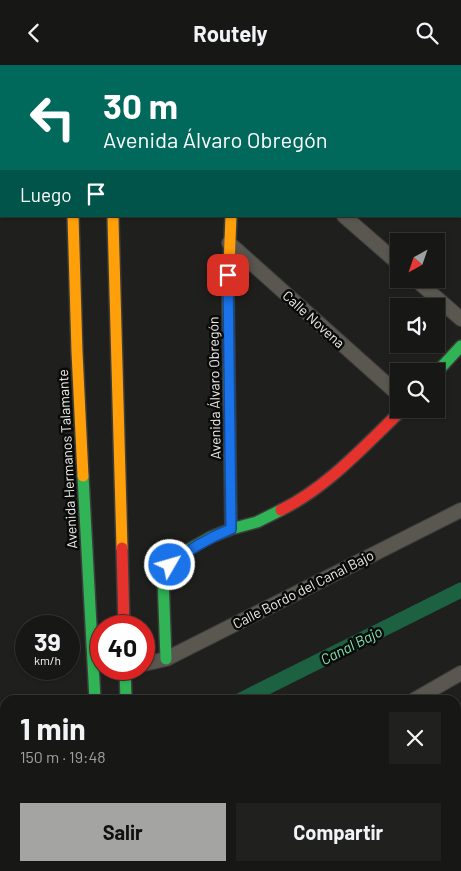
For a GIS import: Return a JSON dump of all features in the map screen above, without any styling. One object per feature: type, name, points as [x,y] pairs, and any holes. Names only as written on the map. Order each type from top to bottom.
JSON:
[{"type":"main road","name":"Avenida Hermanos Talamante","points":[[73,217],[76,352],[96,695]]},
{"type":"main road","points":[[113,217],[114,352],[119,426],[124,615]]},
{"type":"main road","name":"Avenida Álvaro Obregón","points":[[231,217],[228,291],[231,529]]},
{"type":"main road","points":[[445,363],[461,346]]},
{"type":"main road","points":[[166,659],[163,577],[170,565],[186,551],[211,537],[257,522],[298,502],[317,489],[340,469],[394,418]]},
{"type":"main road","points":[[126,680],[126,695]]},
{"type":"street","points":[[345,217],[390,256]]},
{"type":"street","name":"Calle Novena","points":[[230,243],[390,387]]},
{"type":"street","points":[[425,288],[461,319]]},
{"type":"street","name":"Calle Bordo del Canal Bajo","points":[[155,662],[166,659],[461,510]]},
{"type":"street","points":[[423,695],[461,673]]},
{"type":"waterway","name":"Canal Bajo","points":[[251,695],[461,590]]},
{"type":"traffic: fast","points":[[445,363],[461,346]]},
{"type":"traffic: fast","points":[[230,457],[231,529]]},
{"type":"traffic: fast","points":[[83,476],[95,695]]},
{"type":"traffic: fast","points":[[166,659],[163,577],[170,564],[186,551],[211,537],[257,522],[281,510]]},
{"type":"traffic: fast","points":[[125,680],[126,695]]},
{"type":"traffic: slow","points":[[73,217],[83,476]]},
{"type":"traffic: slow","points":[[113,217],[122,548]]},
{"type":"traffic: slow","points":[[230,457],[228,291],[231,217]]},
{"type":"traffic: jam","points":[[281,510],[315,490],[360,451],[394,418]]},
{"type":"traffic: jam","points":[[122,548],[124,615]]},
{"type":"route","points":[[170,565],[186,551],[211,537],[231,529],[228,275]]}]
